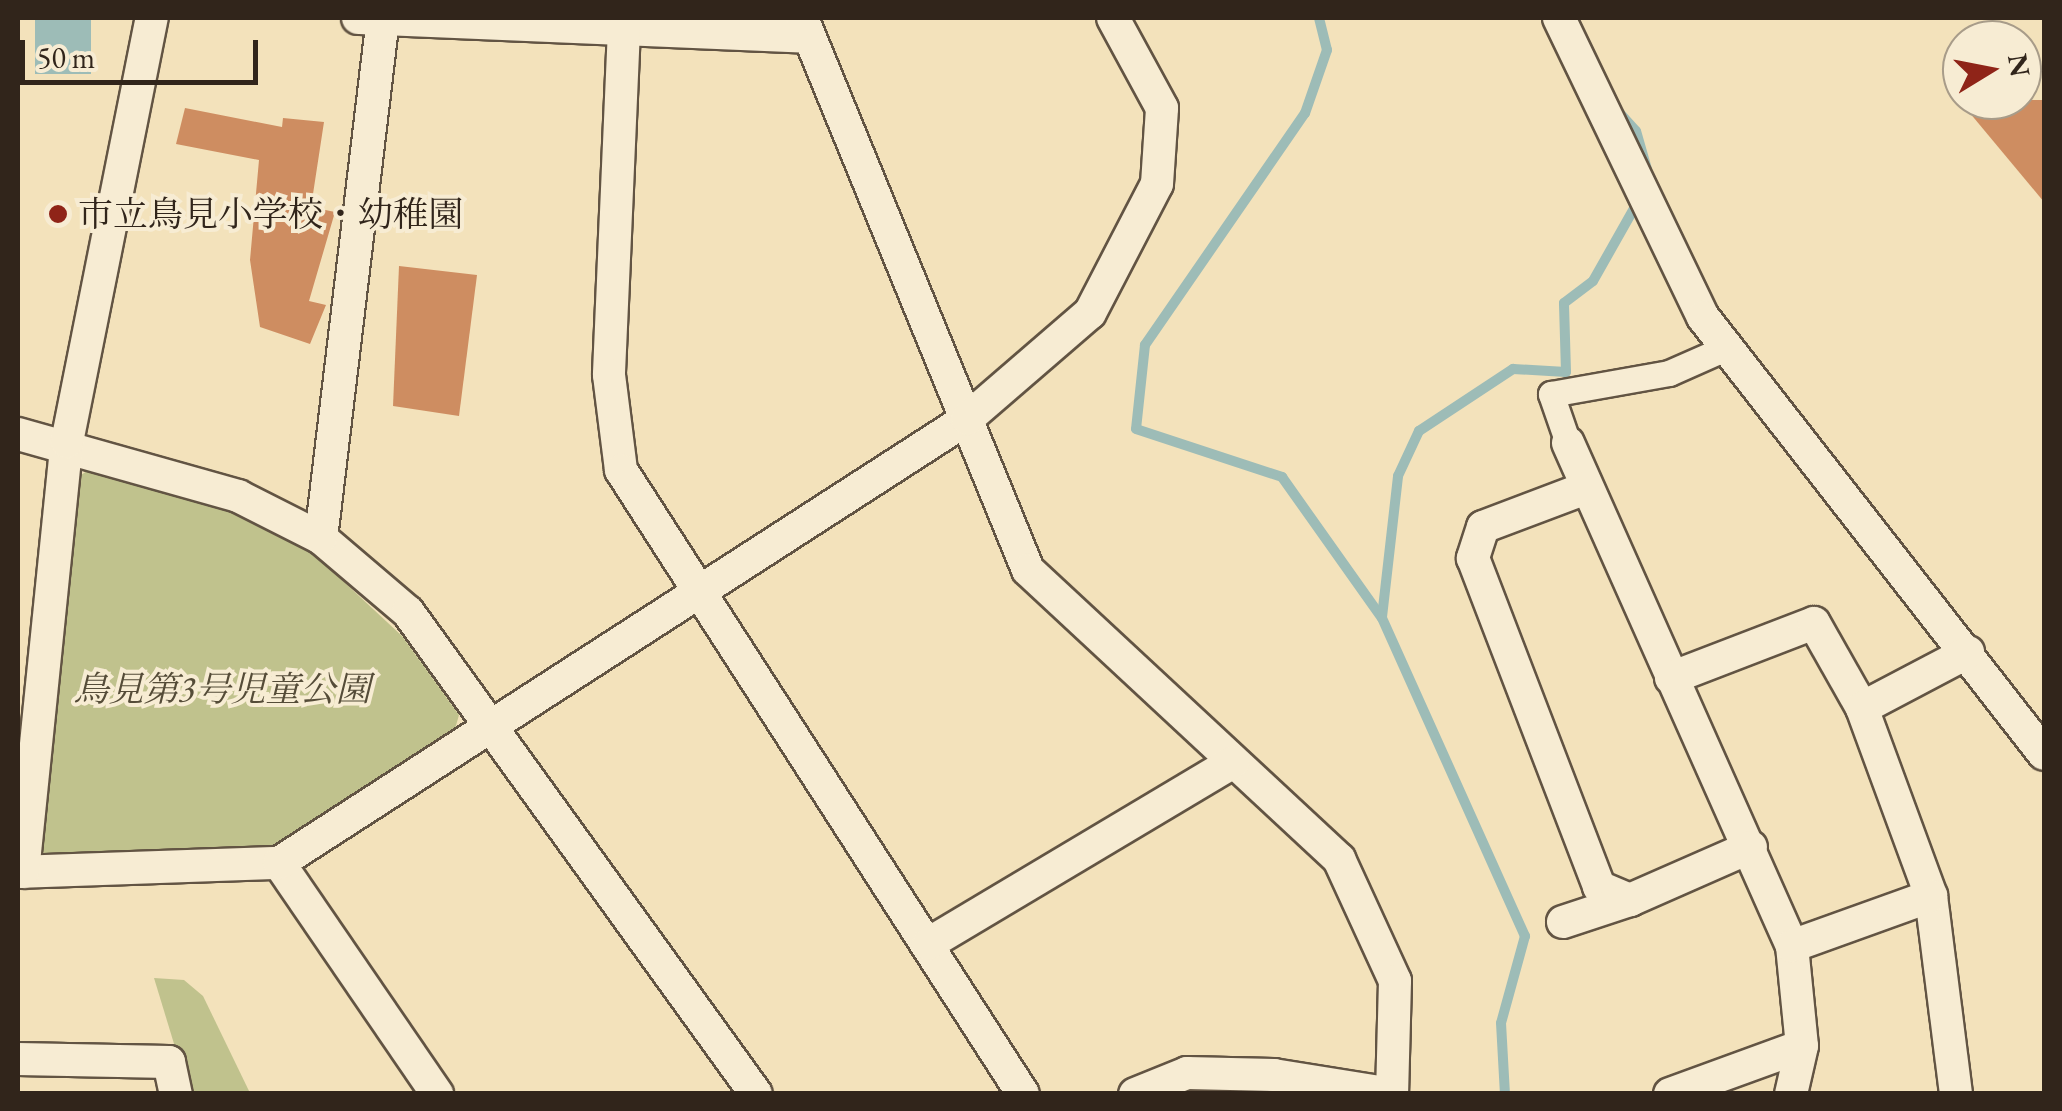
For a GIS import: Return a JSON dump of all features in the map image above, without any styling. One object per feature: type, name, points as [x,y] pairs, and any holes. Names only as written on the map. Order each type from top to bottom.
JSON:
[{"type":"street","points":[[152,18],[67,442],[20,872],[279,863],[968,418],[1090,314],[1157,184],[1162,108],[1114,18]]},
{"type":"street","points":[[358,18],[624,29],[806,27],[1028,570],[1340,859],[1394,981],[1392,1094],[1274,1075],[1186,1073],[1135,1094]]},
{"type":"street","points":[[322,538],[383,18]]},
{"type":"street","points":[[1559,18],[1703,317],[2044,754]]},
{"type":"street","points":[[624,29],[609,374],[621,470],[1023,1094]]},
{"type":"street","points":[[1728,347],[1669,373],[1578,382],[1551,394],[1586,488],[1751,847],[1792,946],[1802,1046],[1791,1094]]},
{"type":"street","points":[[18,434],[67,442],[238,496],[322,538],[408,612],[756,1094]]},
{"type":"street","points":[[1586,488],[1483,526],[1473,558],[1599,887],[1630,900]]},
{"type":"street","points":[[1671,678],[1814,623],[1862,708],[1931,896],[1956,1094]]},
{"type":"street","points":[[1862,708],[1968,652]]},
{"type":"street","points":[[928,944],[1232,762]]},
{"type":"street","points":[[1562,922],[1630,900],[1751,847]]},
{"type":"street","points":[[279,863],[437,1094]]},
{"type":"street","points":[[1792,946],[1931,896]]},
{"type":"street","points":[[1670,1094],[1802,1046]]},
{"type":"street","points":[[18,1059],[169,1062],[176,1094]]},
{"type":"green space","name":"鳥見第3号児童公園","points":[[90,469],[202,494],[314,554],[402,636],[459,715],[455,729],[267,850],[50,860],[41,850],[78,477]]},
{"type":"green space","points":[[154,978],[184,980],[203,996],[250,1093],[189,1093]]},
{"type":"water","points":[[35,18],[91,18],[91,74],[35,74]]},
{"type":"building","points":[[2044,100],[2044,202],[1976,120],[2042,120]]},
{"type":"building","points":[[185,108],[282,127],[283,118],[324,122],[311,207],[335,212],[309,301],[326,305],[310,344],[260,327],[250,260],[259,160],[176,144]]},
{"type":"building","points":[[399,266],[477,275],[459,416],[393,406]]},
{"type":"waterway","points":[[1319,18],[1327,50],[1305,113],[1145,345],[1136,429],[1282,477],[1382,618],[1525,936],[1501,1023],[1505,1094]]},
{"type":"waterway","points":[[1617,110],[1636,131],[1647,169]]},
{"type":"waterway","points":[[1382,617],[1398,476],[1419,431],[1513,369],[1566,372],[1564,303],[1593,281],[1640,198]]},
{"type":"place","name":"市立鳥見小学校・幼稚園","points":[[58,214]]}]
